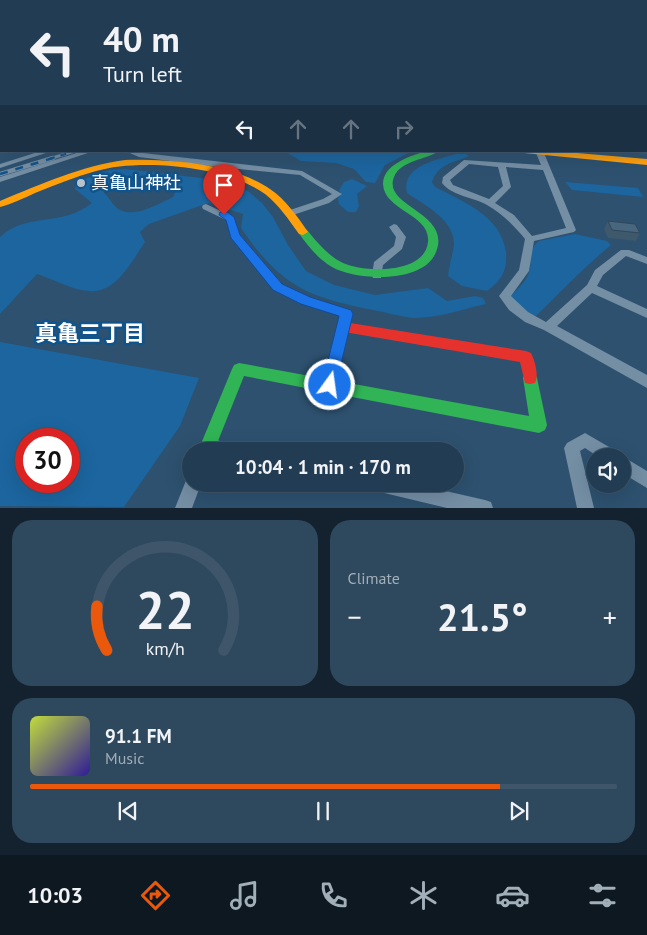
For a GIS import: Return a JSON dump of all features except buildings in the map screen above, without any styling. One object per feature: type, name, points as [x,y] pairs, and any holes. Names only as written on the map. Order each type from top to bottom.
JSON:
[{"type":"street","points":[[0,166],[46,152]]},
{"type":"street","points":[[0,180],[88,152]]},
{"type":"street","points":[[133,152],[162,158],[302,173],[338,194],[326,201],[290,213]]},
{"type":"street","points":[[162,158],[174,152]]},
{"type":"street","points":[[0,204],[109,165],[142,163],[223,173],[243,178],[270,192],[290,213],[316,248],[332,264],[347,270],[377,275],[413,267],[432,250],[433,238],[428,224],[417,214],[397,202],[387,187],[390,175],[395,169],[433,152]]},
{"type":"street","points":[[538,152],[647,162]]},
{"type":"street","points":[[530,239],[571,230],[538,152]]},
{"type":"street","points":[[530,239],[511,217],[490,204],[450,187],[446,183],[446,179],[467,162],[546,168]]},
{"type":"street","points":[[490,204],[507,187],[501,164]]},
{"type":"street","points":[[206,207],[230,219],[234,236],[278,287],[306,301],[347,314],[330,385]]},
{"type":"street","points":[[377,275],[378,264],[399,246],[401,236],[394,227]]},
{"type":"street","points":[[530,239],[524,270],[505,296],[512,308],[647,382]]},
{"type":"street","points":[[548,327],[591,288],[599,273],[625,252],[647,261]]},
{"type":"street","points":[[591,288],[647,314]]},
{"type":"street","points":[[209,442],[239,369],[539,425],[526,357],[344,327]]},
{"type":"street","points":[[586,508],[572,448],[585,440],[598,448]]},
{"type":"street","points":[[631,470],[647,480]]},
{"type":"street","points":[[183,508],[190,492]]},
{"type":"street","points":[[415,492],[485,508]]},
{"type":"shaded area","points":[[286,152],[410,152],[385,165],[375,183],[366,182],[354,169],[336,163],[301,161]]},
{"type":"shaded area","points":[[456,154],[466,154],[469,156],[447,164],[438,171],[432,182],[435,187],[458,198],[480,212],[497,229],[503,239],[506,252],[505,270],[500,279],[487,291],[462,286],[448,276],[454,244],[453,235],[444,220],[407,193],[409,176],[415,170],[430,162]]},
{"type":"shaded area","points":[[125,169],[210,179],[248,191],[262,203],[273,217],[288,245],[306,271],[334,285],[375,295],[428,288],[447,301],[475,296],[483,298],[486,304],[441,315],[414,318],[330,300],[296,286],[282,276],[255,247],[241,228],[243,214],[208,203],[149,224],[140,232],[145,242],[135,258],[122,275],[107,287],[99,291],[83,290],[37,274],[0,314],[0,237],[22,224],[56,218],[80,211],[92,203],[75,189],[76,182],[110,170]],"holes":[[[131,177],[143,177],[174,185],[176,191],[173,197],[145,210],[130,212],[117,208],[104,193],[104,189],[116,181]]]},
{"type":"shaded area","points":[[352,179],[367,186],[357,194],[359,206],[356,212],[348,212],[339,204],[338,198],[341,194],[339,190],[344,182]]},
{"type":"shaded area","points":[[565,182],[638,188],[643,197],[572,190]]},
{"type":"shaded area","points":[[575,234],[607,241],[611,245],[536,316],[516,307],[510,297],[528,275],[531,253],[535,245],[539,241]]},
{"type":"shaded area","points":[[0,342],[199,378],[180,426],[124,507],[0,506]]},
{"type":"railway","points":[[49,159],[72,152]]},
{"type":"railway","points":[[0,174],[53,158]]},
{"type":"traffic: fast","points":[[303,232],[328,259],[350,270],[379,273],[395,272],[409,269],[422,262],[430,253],[434,241],[432,232],[427,224],[395,199],[390,192],[388,184],[389,177],[399,166],[414,158],[432,152]]},
{"type":"traffic: fast","points":[[210,442],[239,369],[539,425],[530,378]]},
{"type":"traffic: slow","points":[[535,152],[647,162]]},
{"type":"traffic: slow","points":[[0,204],[53,182],[94,168],[125,163],[165,163],[228,174],[262,188],[280,202],[303,232]]},
{"type":"traffic: jam","points":[[344,327],[526,357],[530,378]]},
{"type":"place","name":"真亀山神社","points":[[81,183]]},
{"type":"district","name":"真亀三丁目","points":[[90,333]]},
{"type":"route","points":[[224,215],[230,219],[234,236],[278,287],[306,301],[347,314],[330,385]]}]
